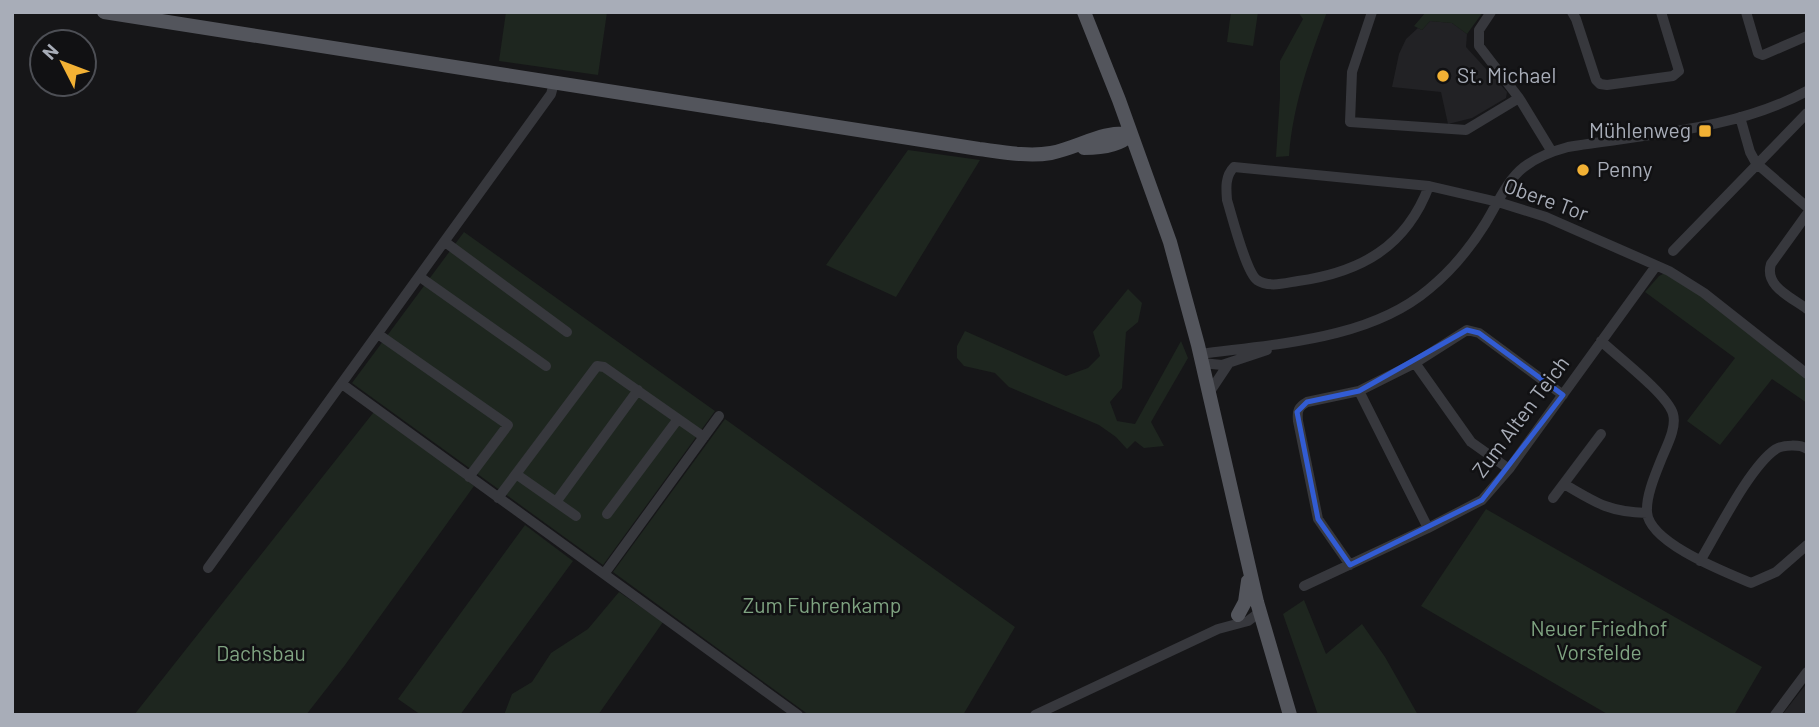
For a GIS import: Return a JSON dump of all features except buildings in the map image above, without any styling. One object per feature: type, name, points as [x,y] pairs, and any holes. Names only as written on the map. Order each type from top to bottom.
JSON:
[{"type":"main road","points":[[104,12],[979,149],[1048,154],[1105,141],[1125,141],[1131,134]]},
{"type":"main road","points":[[1084,12],[1170,242],[1201,359],[1259,612],[1290,715]]},
{"type":"main road","points":[[1105,141],[1114,122],[1119,100]]},
{"type":"main road","points":[[1105,141],[1141,161]]},
{"type":"main road","points":[[1238,615],[1246,599],[1249,565]]},
{"type":"street","points":[[1371,12],[1352,72],[1350,122],[1465,130],[1519,98]]},
{"type":"street","points":[[1491,12],[1479,30],[1479,46],[1519,98],[1552,152]]},
{"type":"street","points":[[1572,12],[1596,80],[1607,86],[1673,76],[1679,71],[1661,12]]},
{"type":"street","points":[[1745,12],[1758,53],[1763,55],[1807,36]]},
{"type":"street","points":[[208,568],[551,94],[554,83]]},
{"type":"street","points":[[1201,359],[1354,328],[1408,305],[1452,267],[1477,236],[1522,169],[1552,152],[1740,117],[1807,91]]},
{"type":"street","points":[[1673,251],[1807,113]]},
{"type":"street","points":[[1740,117],[1756,163],[1807,206]]},
{"type":"street","name":"Obere Tor","points":[[1430,186],[1416,216],[1400,236],[1381,251],[1358,265],[1329,276],[1271,285],[1261,282],[1251,274],[1227,200],[1227,177],[1234,167],[1430,186],[1498,202],[1546,217],[1657,266],[1704,293],[1807,374]]},
{"type":"street","points":[[1807,214],[1768,272],[1774,285],[1807,309]]},
{"type":"street","points":[[445,242],[567,332]]},
{"type":"street","name":"Zum Alten Teich","points":[[1304,586],[1482,500],[1509,469],[1657,266]]},
{"type":"street","points":[[420,277],[546,366]]},
{"type":"street","points":[[1350,565],[1318,519],[1297,412],[1300,406],[1307,402],[1359,391],[1415,363],[1459,333],[1473,330],[1563,394]]},
{"type":"street","points":[[378,334],[508,425],[469,477]]},
{"type":"street","points":[[1601,341],[1664,398],[1673,414],[1672,433],[1653,479],[1647,513],[1657,533],[1700,561],[1751,583],[1776,572],[1807,545]]},
{"type":"street","points":[[1201,359],[1214,366],[1287,342]]},
{"type":"street","points":[[1209,393],[1229,363]]},
{"type":"street","points":[[1415,363],[1471,442],[1509,469]]},
{"type":"street","points":[[498,498],[597,366],[604,367],[704,437]]},
{"type":"street","points":[[342,384],[798,715]]},
{"type":"street","points":[[556,502],[638,390]]},
{"type":"street","points":[[1359,391],[1428,528]]},
{"type":"street","points":[[604,574],[719,416]]},
{"type":"street","points":[[607,514],[678,419]]},
{"type":"street","points":[[1553,498],[1601,434]]},
{"type":"street","points":[[1700,561],[1734,501],[1761,462],[1778,447],[1802,446],[1807,449]]},
{"type":"street","points":[[516,474],[576,516]]},
{"type":"street","points":[[1564,484],[1603,507],[1625,513],[1647,513]]},
{"type":"street","points":[[1035,715],[1218,629],[1238,615],[1248,611],[1259,612]]},
{"type":"street","points":[[1218,629],[1248,621],[1259,612]]},
{"type":"street","points":[[1775,715],[1807,672]]},
{"type":"highlighted area","points":[[1467,330],[1479,333],[1563,395],[1482,500],[1350,565],[1318,519],[1297,412],[1307,402],[1359,391]]},
{"type":"shaded area","name":"St. Michael","points":[[1430,21],[1452,23],[1467,34],[1466,47],[1507,92],[1506,98],[1472,118],[1448,124],[1441,92],[1392,87],[1399,54],[1406,39],[1418,28],[1422,30]]},
{"type":"shaded area","points":[[1807,683],[1807,715],[1782,715]]},
{"type":"green space","points":[[506,12],[607,12],[598,75],[499,61]]},
{"type":"green space","points":[[1231,12],[1258,12],[1253,46],[1227,42]]},
{"type":"green space","points":[[1298,12],[1327,12],[1298,101],[1289,156],[1276,157],[1280,61],[1303,19]]},
{"type":"green space","points":[[1426,12],[1483,12],[1467,34],[1452,23],[1430,21],[1422,30],[1414,26]]},
{"type":"green space","points":[[908,150],[980,160],[896,297],[826,265]]},
{"type":"green space","points":[[464,232],[715,411],[603,565],[352,383]]},
{"type":"green space","points":[[1669,271],[1807,374],[1807,403],[1772,379],[1720,445],[1687,421],[1735,358],[1645,292],[1659,276]]},
{"type":"green space","points":[[1128,289],[1142,303],[1138,322],[1126,332],[1122,388],[1110,402],[1117,421],[1135,424],[1181,341],[1188,358],[1151,422],[1164,446],[1144,448],[1135,441],[1127,449],[1099,425],[1009,387],[995,373],[964,366],[957,358],[957,346],[965,331],[1066,376],[1088,368],[1100,356],[1093,332]]},
{"type":"green space","name":"Dachsbau","points":[[377,408],[474,486],[306,715],[134,715]]},
{"type":"green space","name":"Zum Fuhrenkamp","points":[[725,419],[1015,627],[963,715],[809,715],[613,572]]},
{"type":"green space","name":"Neuer Friedhof Vorsfelde","points":[[1486,509],[1762,667],[1734,715],[1609,715],[1421,606]]},
{"type":"green space","points":[[525,525],[573,561],[460,715],[421,715],[398,699]]},
{"type":"green space","points":[[619,592],[663,622],[598,715],[504,715],[512,694],[532,682],[551,653],[588,629]]},
{"type":"green space","points":[[1304,600],[1326,654],[1362,624],[1385,657],[1418,715],[1318,715],[1283,614]]},
{"type":"place","name":"St. Michael","points":[[1443,76]]},
{"type":"place","name":"Mühlenweg","points":[[1705,131]]},
{"type":"place","name":"Penny","points":[[1583,170]]}]
